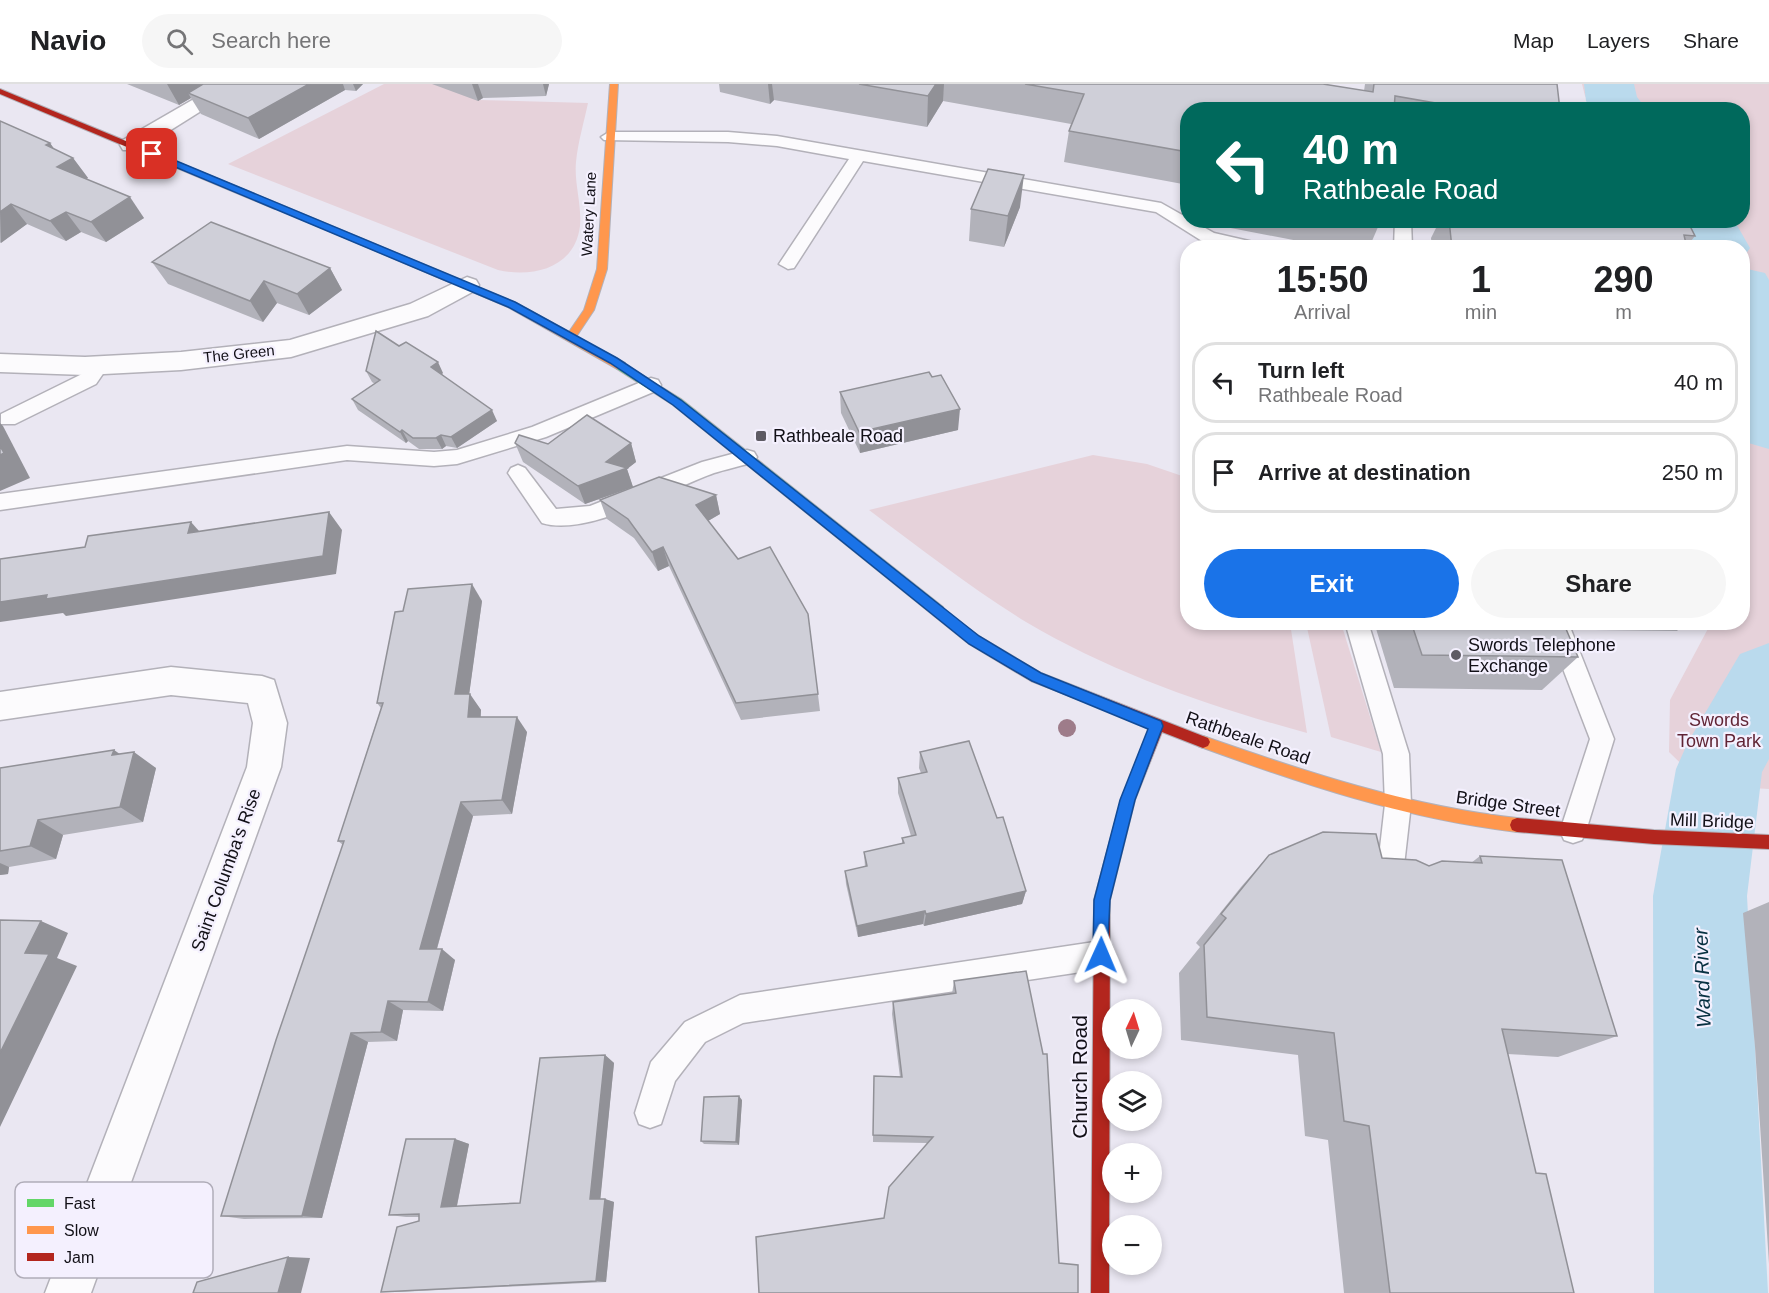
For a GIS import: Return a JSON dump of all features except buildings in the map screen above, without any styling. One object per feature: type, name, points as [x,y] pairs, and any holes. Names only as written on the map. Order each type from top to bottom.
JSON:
[{"type":"street","points":[[131,145],[234,84]]},
{"type":"street","name":"Watery Lane","points":[[570,338],[589,310],[602,269],[614,84]]},
{"type":"street","name":"Rathbeale Road","points":[[0,91],[512,304],[614,361],[651,385],[747,457],[974,640],[1036,677],[1156,726],[1359,794]]},
{"type":"street","name":"The Green","points":[[0,363],[99,365],[181,361],[291,348],[419,310],[467,285]]},
{"type":"street","name":"Saint Columba's Rise","points":[[0,706],[171,681],[262,690],[270,723],[264,767],[109,1182]]},
{"type":"street","name":"Church Road","points":[[1100,1293],[1102,900],[1128,800],[1156,726]]},
{"type":"street","name":"Bridge Street","points":[[1359,794],[1483,822],[1654,837]]},
{"type":"street","name":"Mill Bridge","points":[[1654,837],[1769,842]]},
{"type":"street","name":"Saint Columba's Rise","points":[[68,1293],[74,1278]]},
{"type":"lane","points":[[609,137],[728,137],[777,141],[1161,208],[1180,220]]},
{"type":"lane","points":[[788,264],[859,156]]},
{"type":"lane","points":[[1193,228],[1208,237],[1221,240]]},
{"type":"lane","points":[[9,419],[90,379],[99,365]]},
{"type":"lane","points":[[0,502],[348,453],[434,459],[457,457],[539,432],[651,385]]},
{"type":"lane","points":[[518,473],[550,517],[592,514],[709,466],[747,457]]},
{"type":"lane","points":[[1358,630],[1396,754],[1398,804],[1389,883]]},
{"type":"lane","points":[[1559,630],[1602,740],[1573,831]]},
{"type":"lane","points":[[650,1113],[662,1072],[695,1032],[740,1009],[1101,955]]},
{"type":"green space","points":[[384,84],[439,84],[479,100],[588,103],[576,162],[580,226],[570,252],[550,267],[538,271],[498,270],[228,164]]},
{"type":"green space","name":"Swords Town Park","points":[[1582,84],[1769,84],[1769,789],[1703,785],[1669,752],[1670,700],[1707,630],[1750,630],[1750,240],[1679,240],[1673,228],[1750,228],[1750,102],[1589,102]]},
{"type":"green space","points":[[1093,455],[1147,464],[1180,475],[1180,630],[1291,630],[1307,733],[1235,712],[1163,687],[1127,673],[1059,640],[986,596],[869,510]]},
{"type":"green space","points":[[1308,630],[1343,630],[1381,752],[1331,737]]},
{"type":"waterway","name":"Ward River","points":[[1609,84],[1613,102]]},
{"type":"waterway","name":"Ward River","points":[[1709,228],[1716,240]]},
{"type":"waterway","name":"Ward River","points":[[1750,312],[1769,425]]},
{"type":"waterway","name":"Ward River","points":[[1711,1293],[1700,896],[1719,769],[1769,678]]},
{"type":"traffic: fast","points":[[621,366],[677,402],[938,611]]},
{"type":"traffic: slow","points":[[570,338],[589,310],[602,269],[614,84]]},
{"type":"traffic: slow","points":[[278,207],[512,305],[621,366]]},
{"type":"traffic: slow","points":[[1203,742],[1358,794],[1437,813],[1517,825]]},
{"type":"traffic: jam","points":[[0,91],[278,207]]},
{"type":"traffic: jam","points":[[938,611],[974,640],[1036,677],[1203,742]]},
{"type":"traffic: jam","points":[[1100,1293],[1102,900],[1128,800],[1157,726]]},
{"type":"traffic: jam","points":[[1517,825],[1654,837],[1769,842]]},
{"type":"place","name":"Rathbeale Road","points":[[761,436]]},
{"type":"place","name":"Swords Telephone Exchange","points":[[1456,655]]},
{"type":"route","points":[[152,154],[512,304],[614,361],[677,402],[974,640],[1036,677],[1156,726],[1128,800],[1102,900],[1101,955]]}]
